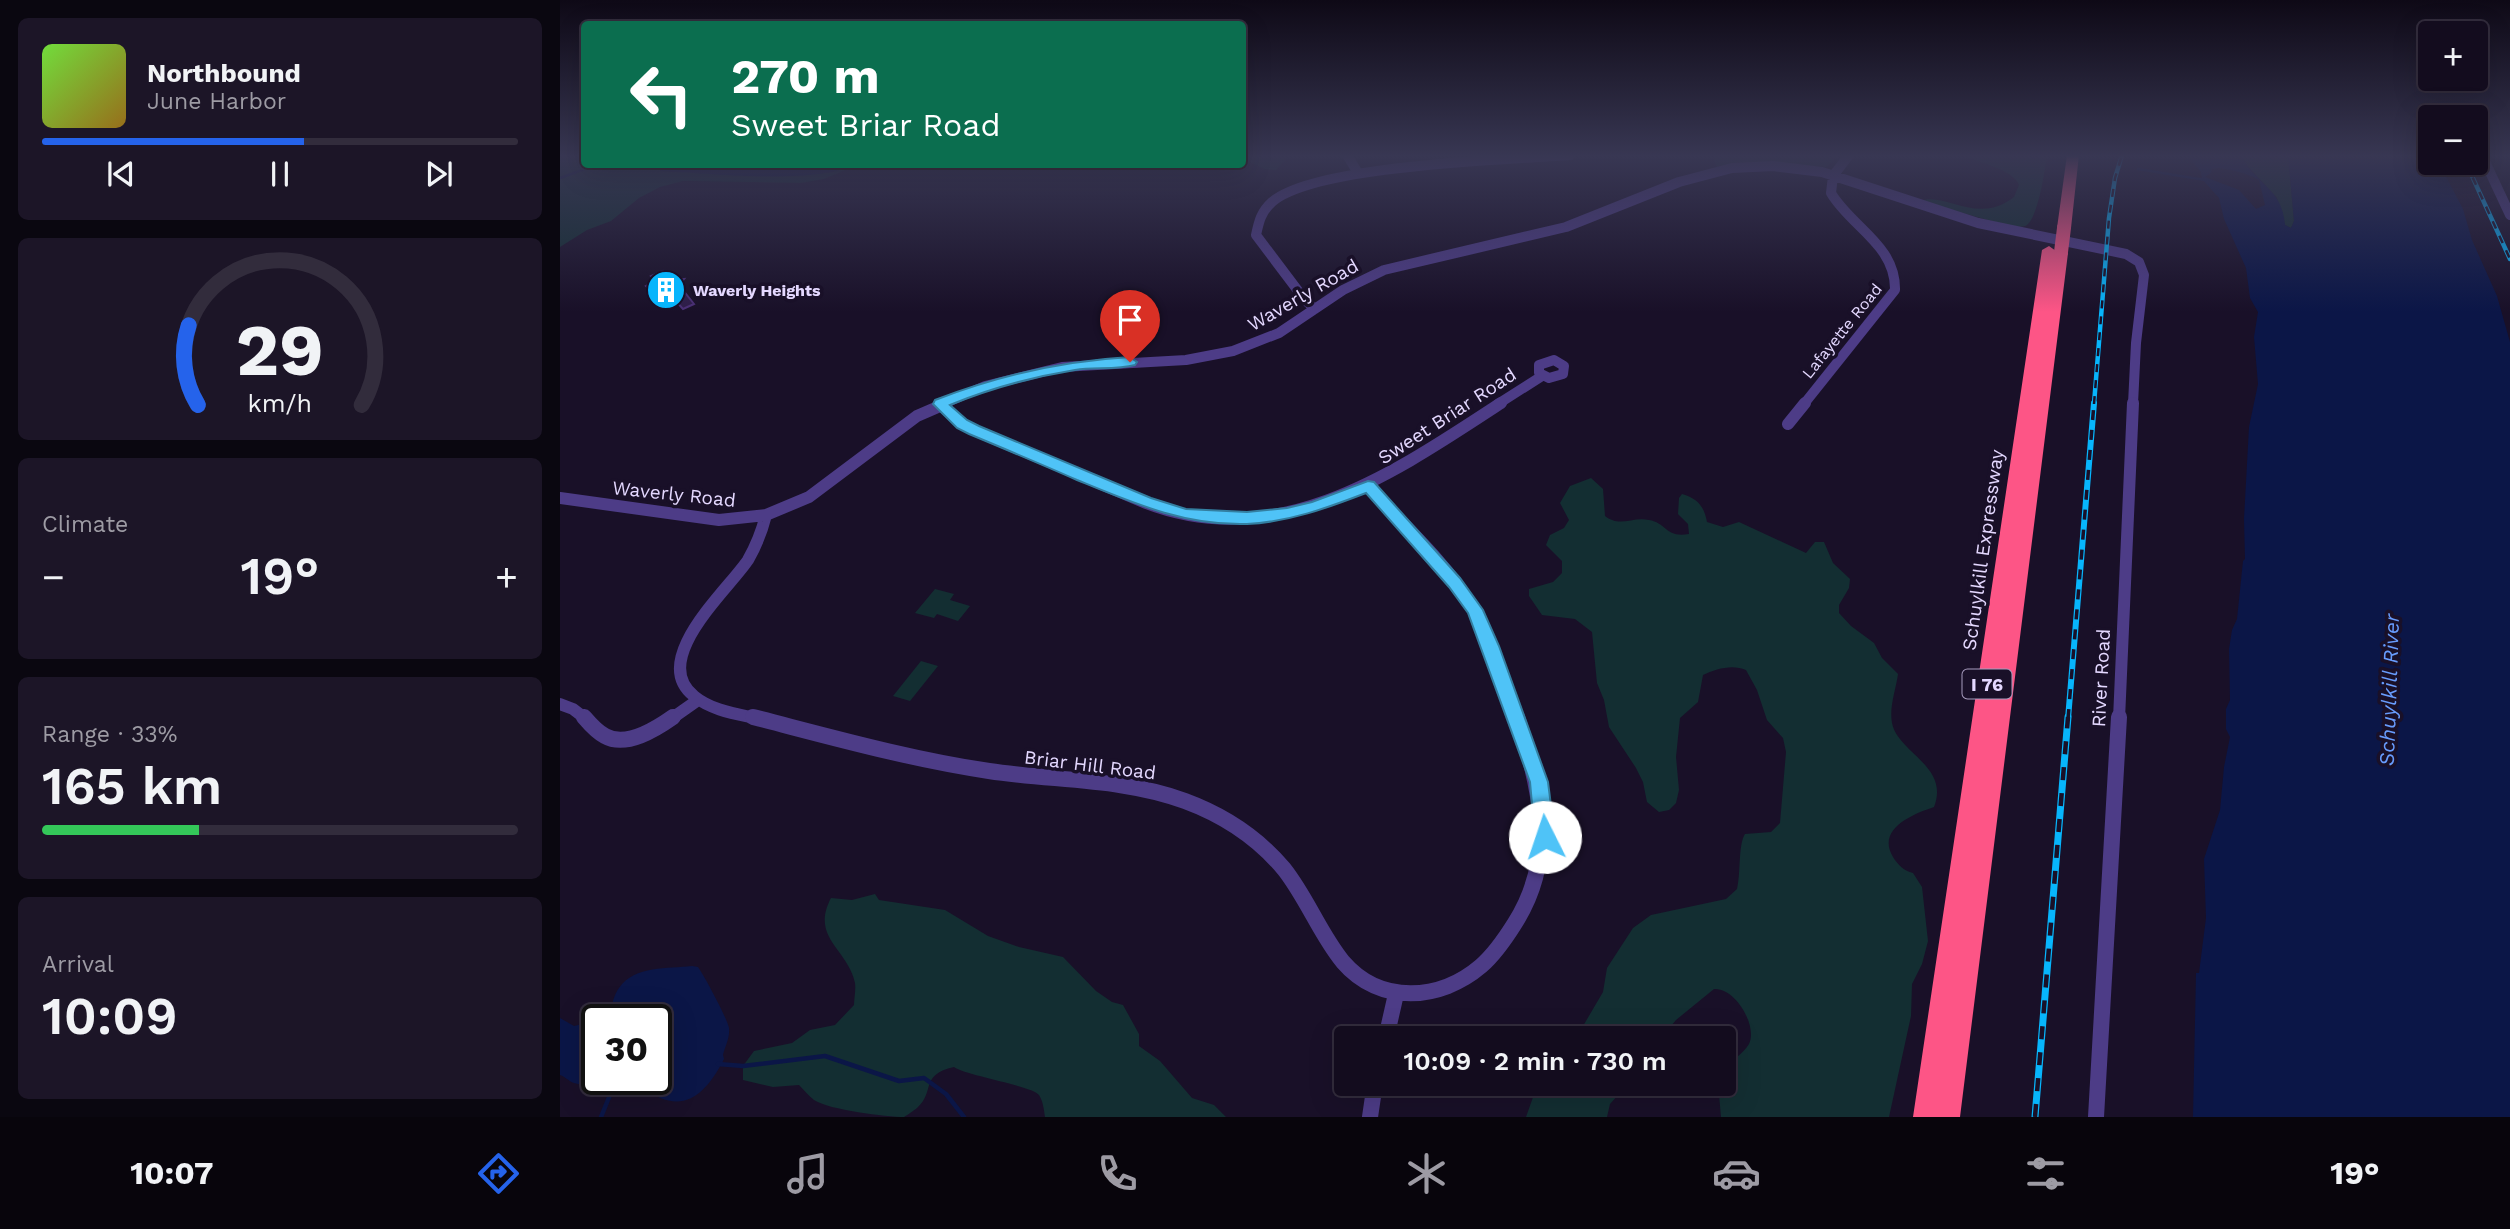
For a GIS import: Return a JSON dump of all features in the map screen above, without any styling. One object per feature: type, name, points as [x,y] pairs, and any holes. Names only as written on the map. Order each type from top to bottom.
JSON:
[{"type":"highway","name":"Schuylkill Expressway","points":[[1948,1117],[2061,207]]},
{"type":"highway","name":"Schuylkill Expressway","points":[[1925,1117],[2055,251]]},
{"type":"street","points":[[1266,207],[1257,221],[1258,241],[1315,309]]},
{"type":"street","name":"Waverly Road","points":[[560,498],[719,520],[766,515],[809,497],[898,429],[940,404],[985,386],[1054,368],[1186,360],[1217,355],[1279,333],[1350,286],[1384,270],[1575,225],[1617,207]]},
{"type":"street","name":"Lafayette Road","points":[[1788,424],[1879,313],[1896,285],[1896,273],[1889,259],[1843,207]]},
{"type":"street","name":"Waverly Road","points":[[1931,207],[1978,223],[2121,253]]},
{"type":"street","name":"River Road","points":[[2096,1117],[2114,830],[2119,689],[2133,454],[2135,354],[2144,275],[2139,262],[2121,253]]},
{"type":"street","name":"Sweet Briar Road","points":[[940,404],[962,424],[974,430],[1146,502],[1186,514],[1247,518],[1315,507],[1368,486],[1542,376]]},
{"type":"street","name":"Briar Hill Road","points":[[698,700],[718,709],[949,765],[1018,775],[1121,784],[1145,788],[1193,803],[1240,829],[1283,868],[1349,970],[1360,979],[1396,994],[1435,992],[1474,973],[1495,954],[1524,910],[1534,887],[1541,862],[1545,827],[1539,782],[1475,610],[1455,582],[1368,486]]},
{"type":"street","points":[[560,704],[572,708],[603,735],[617,740],[656,727],[698,700],[682,679],[680,659],[683,648],[695,624],[747,562],[766,515]]},
{"type":"street","points":[[1388,1026],[1396,994]]},
{"type":"street","points":[[1370,1117],[1373,1096]]},
{"type":"green space","points":[[560,207],[628,207],[611,221],[587,230],[560,247]]},
{"type":"green space","points":[[1942,207],[2036,207],[2030,222],[2025,226],[2013,227]]},
{"type":"green space","points":[[2280,207],[2293,207],[2294,221],[2291,228],[2285,225]]},
{"type":"green space","points":[[1591,478],[1603,489],[1605,516],[1616,521],[1649,520],[1681,535],[1689,534],[1688,524],[1678,514],[1679,498],[1682,494],[1699,504],[1707,522],[1723,527],[1739,522],[1806,553],[1815,542],[1824,542],[1833,563],[1850,579],[1849,588],[1839,605],[1839,613],[1874,643],[1882,658],[1898,674],[1892,704],[1892,723],[1903,743],[1929,770],[1937,793],[1934,807],[1899,824],[1889,838],[1889,847],[1895,860],[1913,873],[1922,887],[1928,941],[1922,964],[1912,984],[1911,1016],[1889,1117],[1721,1117],[1719,1096],[1736,1096],[1736,1057],[1749,1044],[1751,1036],[1743,1009],[1730,994],[1722,990],[1714,989],[1671,1026],[1583,1026],[1603,992],[1607,968],[1633,928],[1651,915],[1726,899],[1737,889],[1741,845],[1745,834],[1771,832],[1780,823],[1786,752],[1783,738],[1767,720],[1757,690],[1746,670],[1730,667],[1713,671],[1703,675],[1698,702],[1680,718],[1676,757],[1679,790],[1676,803],[1669,810],[1659,812],[1647,802],[1643,782],[1636,768],[1609,727],[1604,700],[1597,683],[1592,632],[1575,619],[1542,615],[1529,596],[1529,589],[1553,582],[1562,573],[1562,561],[1546,545],[1550,535],[1564,528],[1569,520],[1560,503],[1570,486]]},
{"type":"green space","points":[[935,589],[954,594],[950,600],[970,606],[958,621],[937,614],[934,618],[915,613]]},
{"type":"green space","points":[[921,661],[938,666],[910,701],[893,696]]},
{"type":"green space","points":[[875,894],[879,900],[945,910],[988,936],[1019,947],[1063,957],[1096,991],[1112,1002],[1123,1005],[1139,1034],[1139,1046],[1160,1061],[1192,1098],[1214,1105],[1226,1117],[1045,1117],[1039,1095],[1034,1092],[954,1067],[936,1074],[923,1102],[904,1117],[845,1110],[821,1104],[799,1085],[773,1087],[743,1080],[743,1066],[754,1051],[792,1043],[810,1030],[835,1025],[854,1005],[855,983],[851,971],[828,934],[826,912],[831,898],[852,900]]},
{"type":"green space","points":[[1533,1096],[1617,1096],[1610,1104],[1607,1117],[1526,1117]]},
{"type":"water","name":"Schuylkill River","points":[[2221,207],[2281,207],[2285,225],[2291,228],[2294,221],[2293,207],[2462,207],[2472,240],[2497,296],[2510,342],[2510,1117],[2193,1117],[2196,973],[2199,973],[2206,918],[2204,859],[2220,810],[2230,737],[2226,729],[2226,709],[2230,700],[2229,649],[2237,619],[2245,559],[2244,519],[2249,427],[2258,384],[2254,337],[2258,312],[2250,298],[2246,268]]},
{"type":"water","points":[[698,967],[729,1028],[724,1059],[708,1084],[690,1099],[668,1100],[655,1095],[672,1095],[672,1004],[612,1004],[619,988],[626,981],[634,975],[652,970]]},
{"type":"water","points":[[560,1018],[574,1026],[581,1024],[581,1084],[560,1075]]},
{"type":"building","name":"Waverly Heights","points":[[663,271],[675,280],[684,279],[679,285],[694,304],[683,309],[675,300],[664,305],[646,286],[656,281],[651,276]]},
{"type":"waterway","points":[[718,1064],[743,1066],[825,1056],[899,1081],[924,1078],[946,1094],[964,1117]]},
{"type":"waterway","points":[[601,1117],[610,1095]]},
{"type":"railway","points":[[2094,404],[2111,207]]},
{"type":"railway","points":[[2486,207],[2510,259]]},
{"type":"railway","points":[[2068,719],[2094,403]]},
{"type":"railway","points":[[2035,1117],[2068,717]]},
{"type":"place","name":"Waverly Heights","points":[[666,290]]},
{"type":"route","points":[[1130,362],[1079,365],[1033,373],[985,386],[940,404],[962,424],[974,430],[1146,502],[1186,514],[1226,518],[1269,516],[1315,507],[1368,486],[1455,582],[1475,610],[1539,782],[1545,837]]}]
